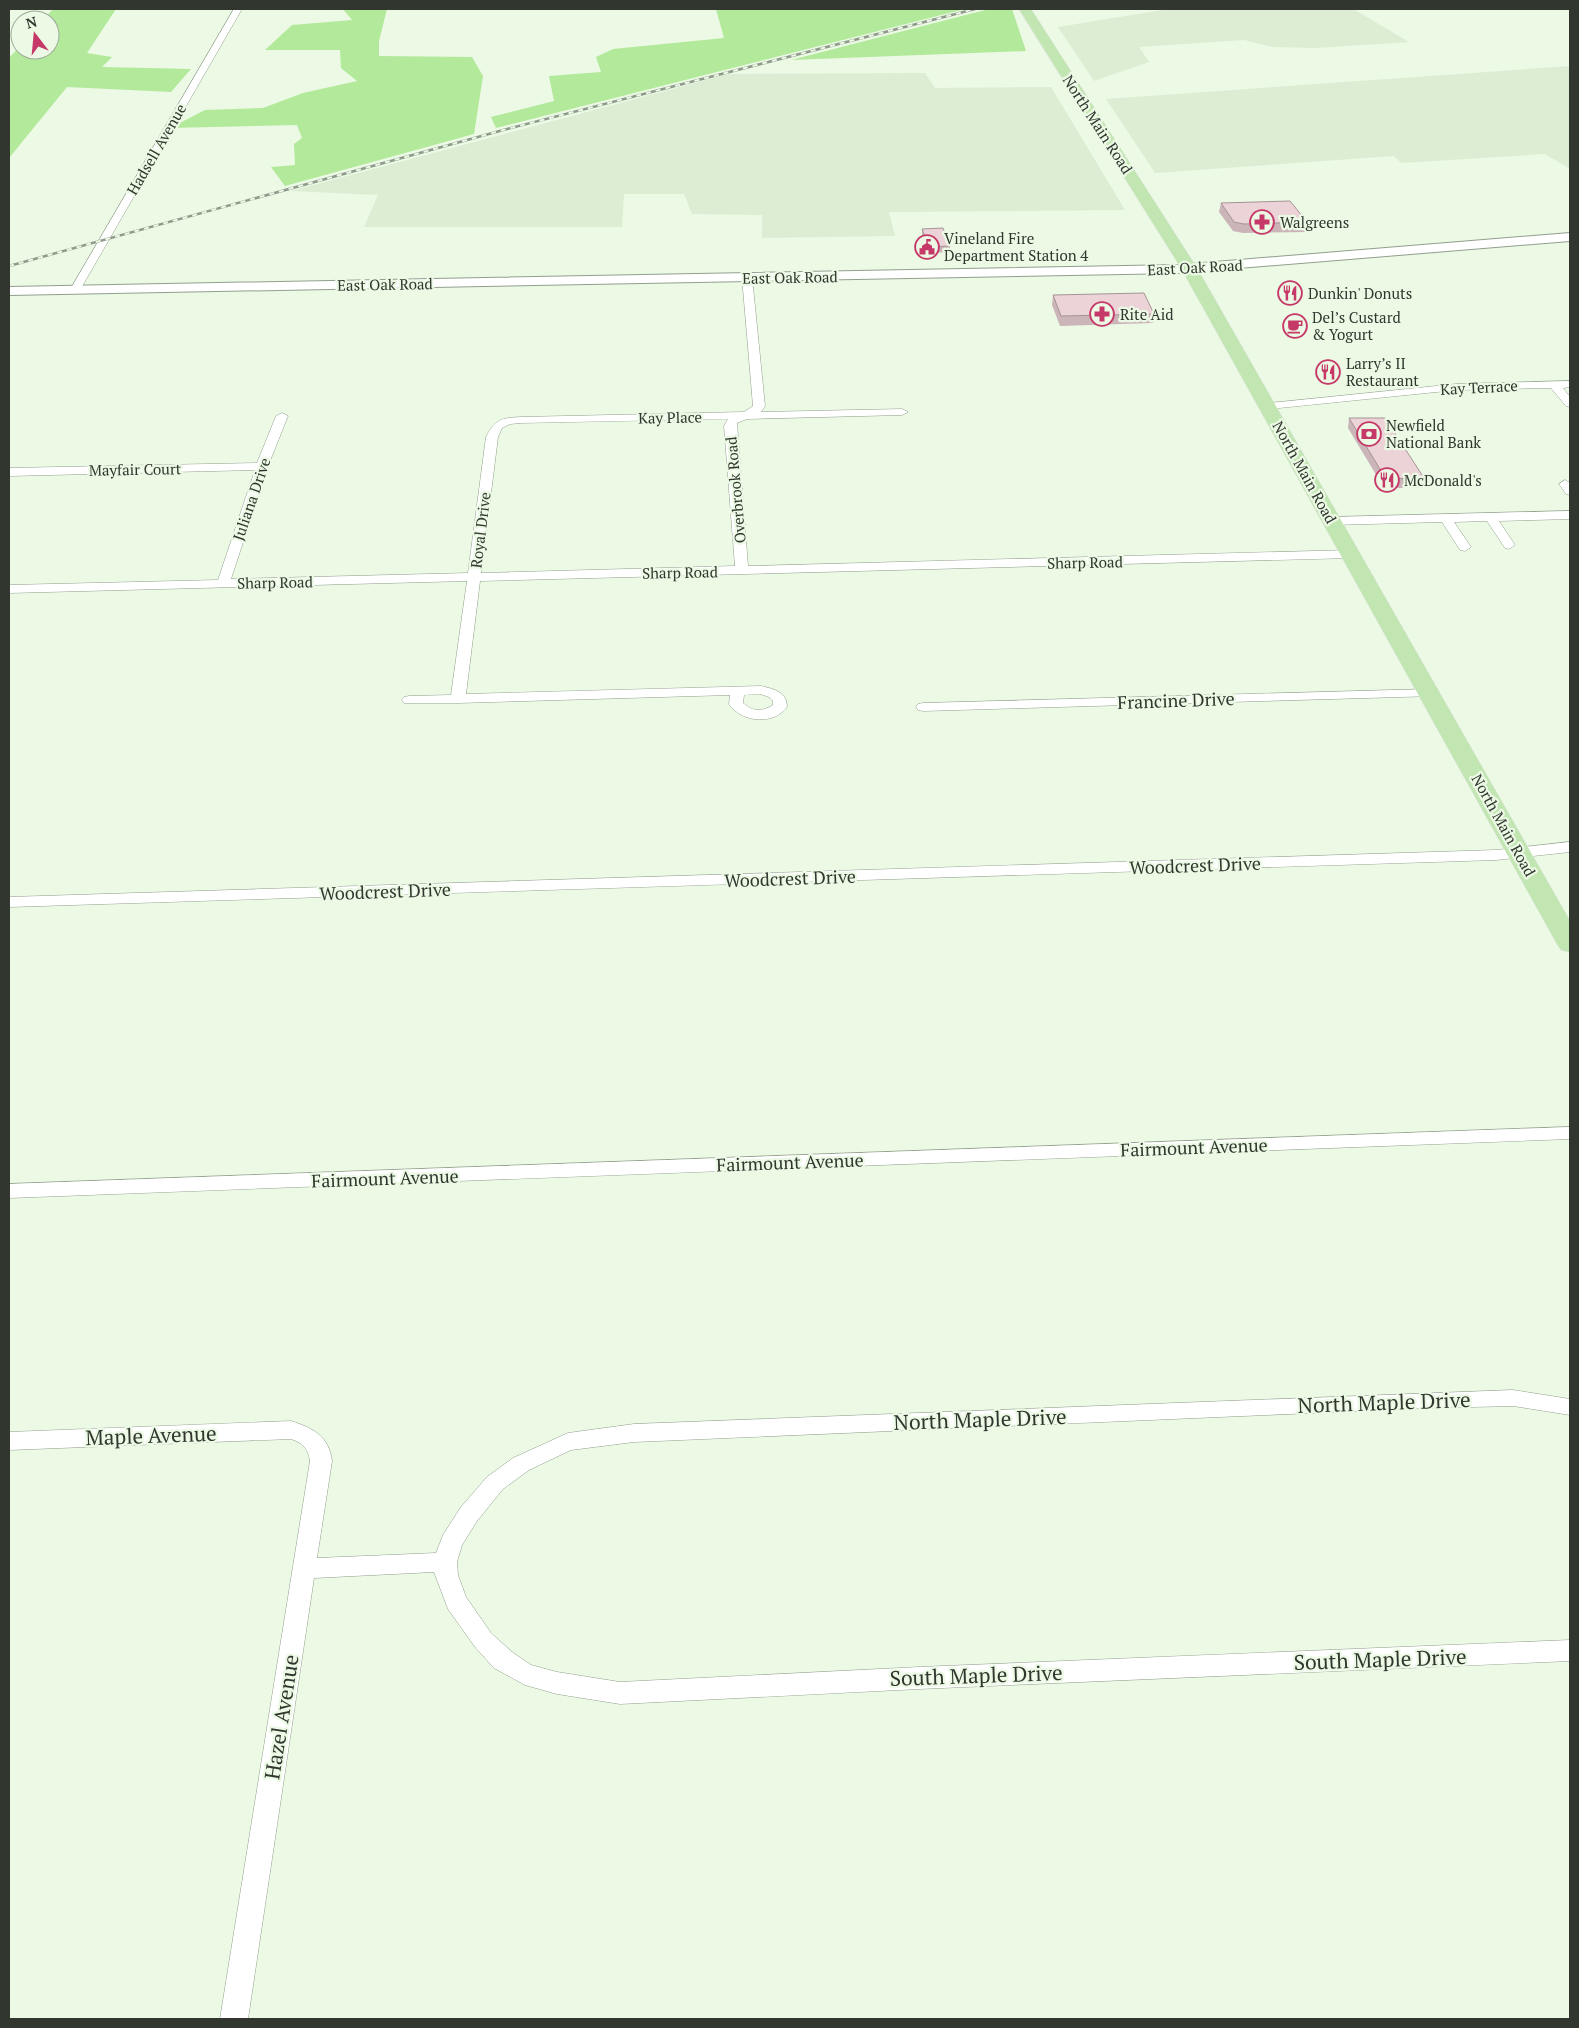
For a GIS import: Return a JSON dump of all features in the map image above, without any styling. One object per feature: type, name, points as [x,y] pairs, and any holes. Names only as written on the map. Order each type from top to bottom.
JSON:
[{"type":"main road","name":"North Main Road","points":[[1025,9],[1189,268],[1269,406],[1570,944]]},
{"type":"street","name":"Hadsell Avenue","points":[[75,290],[238,9]]},
{"type":"street","name":"East Oak Road","points":[[9,291],[1189,268],[1570,237]]},
{"type":"street","name":"Overbrook Road","points":[[742,570],[730,426],[732,421],[756,411],[759,406],[747,278]]},
{"type":"street","points":[[1554,384],[1570,404]]},
{"type":"street","name":"Kay Terrace","points":[[1269,406],[1456,387],[1570,384]]},
{"type":"street","name":"Kay Place","points":[[486,483],[495,428],[508,421],[902,412]]},
{"type":"street","name":"Juliana Drive","points":[[223,583],[262,466],[282,416]]},
{"type":"street","name":"Mayfair Court","points":[[9,472],[262,466]]},
{"type":"street","name":"Royal Drive","points":[[458,699],[486,483]]},
{"type":"street","points":[[1332,521],[1570,515]]},
{"type":"street","points":[[1491,518],[1509,545]]},
{"type":"street","points":[[1446,519],[1465,547]]},
{"type":"street","name":"Sharp Road","points":[[9,589],[1351,554]]},
{"type":"street","points":[[409,700],[737,691]]},
{"type":"street","name":"Francine Drive","points":[[923,707],[1430,693]]},
{"type":"street","name":"Woodcrest Drive","points":[[9,902],[1496,855],[1570,847]]},
{"type":"street","name":"Fairmount Avenue","points":[[9,1191],[1570,1133]]},
{"type":"street","name":"North Maple Drive","points":[[445,1562],[451,1542],[469,1514],[495,1483],[521,1464],[544,1452],[568,1442],[598,1436],[634,1432],[1432,1400],[1514,1398],[1570,1407]]},
{"type":"street","name":"Maple Avenue","points":[[9,1441],[293,1430]]},
{"type":"street","name":"Hazel Avenue","points":[[234,2019],[321,1461],[318,1444],[307,1434],[293,1430]]},
{"type":"street","points":[[304,1569],[445,1562]]},
{"type":"street","name":"South Maple Drive","points":[[445,1562],[446,1575],[456,1602],[483,1640],[503,1660],[525,1674],[557,1683],[620,1692],[1570,1651]]},
{"type":"shaded area","points":[[1169,9],[1353,9],[1409,42],[1315,48],[1273,47],[1244,40],[1139,47],[1149,62],[1094,81],[1058,27]]},
{"type":"shaded area","points":[[1570,66],[1570,169],[1545,154],[1401,163],[1394,156],[1155,173],[1106,99]]},
{"type":"shaded area","points":[[925,73],[935,88],[1051,87],[1125,210],[889,212],[895,236],[762,238],[762,215],[692,214],[684,194],[624,194],[622,227],[364,227],[378,195],[291,191],[729,74]]},
{"type":"green space","points":[[116,9],[87,53],[112,57],[102,67],[191,69],[171,92],[67,87],[9,158],[9,58],[10,60],[60,60],[60,10],[52,10]]},
{"type":"green space","points":[[343,9],[387,9],[379,41],[379,56],[472,57],[483,76],[474,134],[285,186],[271,167],[295,165],[294,144],[302,138],[297,125],[170,128],[205,110],[263,108],[303,93],[357,81],[341,68],[340,50],[265,50],[292,25],[352,20]]},
{"type":"green space","points":[[716,9],[965,9],[496,128],[491,117],[554,101],[549,76],[601,72],[596,57],[613,49],[724,38]]},
{"type":"green space","points":[[989,9],[1012,9],[1026,51],[791,60]]},
{"type":"building","points":[[1290,201],[1307,222],[1244,224],[1234,222],[1221,203]]},
{"type":"building","points":[[943,228],[950,246],[929,247],[922,229]]},
{"type":"building","points":[[1144,293],[1154,314],[1061,316],[1053,295]]},
{"type":"building","points":[[1349,418],[1385,418],[1424,478],[1386,479]]},
{"type":"railway","points":[[9,266],[507,129],[975,9]]},
{"type":"place","name":"Walgreens","points":[[1262,222]]},
{"type":"place","name":"Vineland Fire Department Station 4","points":[[927,247]]},
{"type":"place","name":"Dunkin' Donuts","points":[[1290,293]]},
{"type":"place","name":"Rite Aid","points":[[1102,314]]},
{"type":"place","name":"Del’s Custard & Yogurt","points":[[1295,326]]},
{"type":"place","name":"Larry’s II Restaurant","points":[[1328,372]]},
{"type":"place","name":"Newfield National Bank","points":[[1369,434]]},
{"type":"place","name":"McDonald's","points":[[1387,480]]}]
